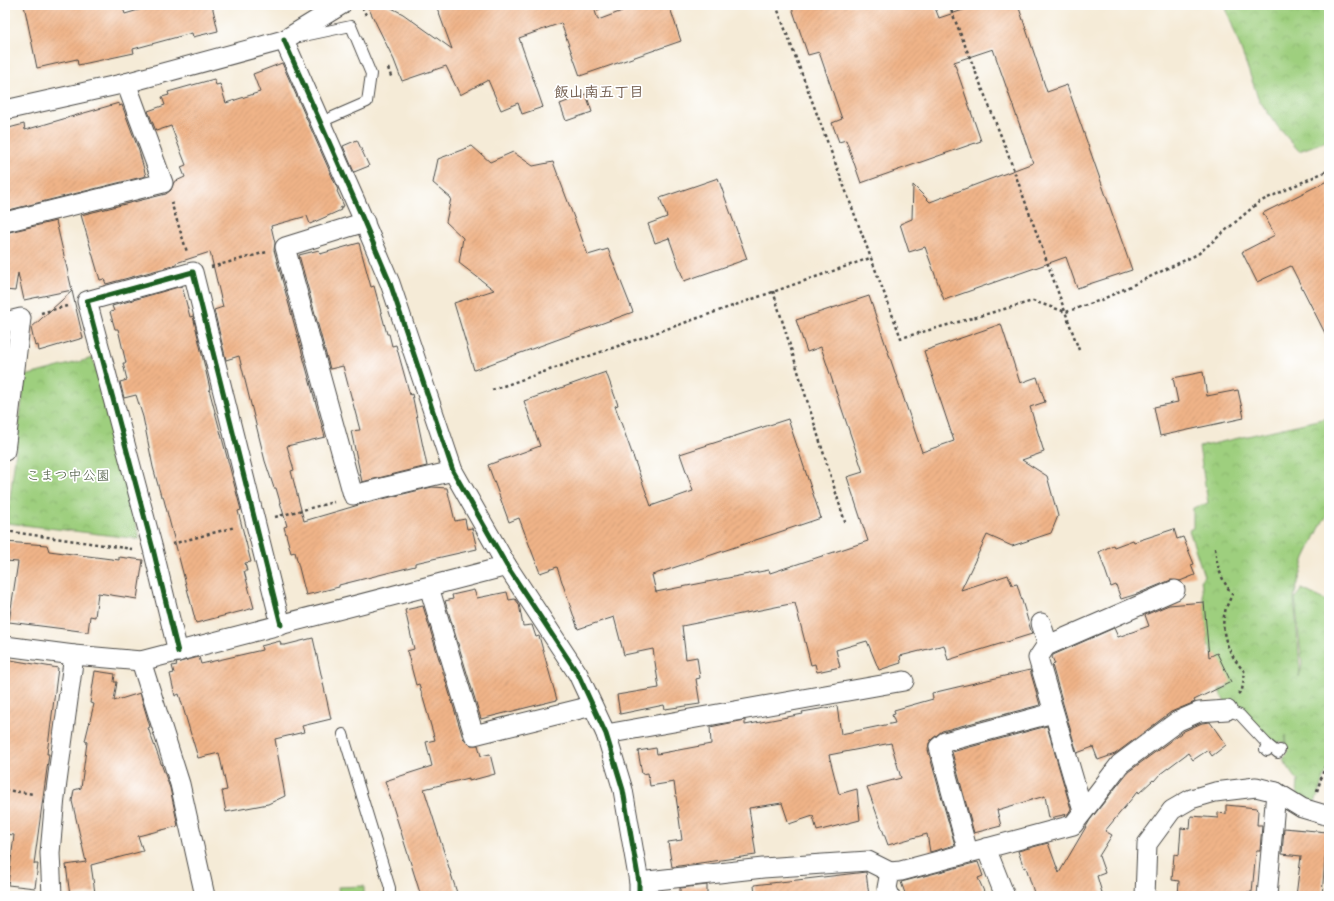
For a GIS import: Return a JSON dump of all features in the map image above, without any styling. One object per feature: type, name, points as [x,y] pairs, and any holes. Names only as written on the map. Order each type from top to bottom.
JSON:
[{"type":"street","points":[[5,110],[126,83],[284,40],[341,5]]},
{"type":"street","points":[[284,40],[390,283],[453,471],[507,566],[578,674],[606,734],[623,790],[639,889],[763,868],[868,861],[890,872],[901,871],[1073,825],[1120,764],[1178,721],[1199,712],[1225,710]]},
{"type":"street","points":[[5,222],[163,183],[126,83]]},
{"type":"street","points":[[364,222],[285,247],[353,495],[453,471]]},
{"type":"street","points":[[178,652],[153,548],[87,301],[193,272],[281,625]]},
{"type":"street","points":[[5,451],[13,320]]},
{"type":"street","points":[[5,646],[74,655],[141,661],[507,566]]},
{"type":"street","points":[[429,587],[474,735],[592,706]]},
{"type":"street","points":[[1083,811],[1038,658],[1048,645],[1156,591],[1176,590]]},
{"type":"street","points":[[1041,623],[1048,645]]},
{"type":"street","points":[[52,896],[50,853],[55,797],[74,655]]},
{"type":"street","points":[[141,661],[180,784],[205,896]]},
{"type":"street","points":[[606,734],[893,688]]},
{"type":"street","points":[[1005,896],[977,850],[939,747],[945,742],[1053,713]]},
{"type":"street","points":[[1145,896],[1147,880],[1147,844],[1172,810],[1191,799],[1215,792],[1256,787],[1276,792],[1302,808],[1329,816]]},
{"type":"street","points":[[1267,896],[1276,792]]},
{"type":"street","points":[[890,872],[887,888],[890,896]]},
{"type":"lane","points":[[284,40],[351,26],[371,74],[367,102],[321,122]]},
{"type":"lane","points":[[1225,710],[1240,715],[1267,747],[1278,753],[1280,750]]},
{"type":"lane","points":[[343,734],[390,888],[390,896]]},
{"type":"path","points":[[776,5],[901,338],[1033,301],[1066,312],[1101,300],[1198,254],[1259,202],[1329,170]]},
{"type":"path","points":[[949,5],[1005,146],[1079,350]]},
{"type":"path","points":[[163,183],[193,272],[285,247]]},
{"type":"path","points":[[492,390],[870,258]]},
{"type":"path","points":[[773,291],[845,522]]},
{"type":"path","points":[[13,320],[87,301]]},
{"type":"path","points":[[5,532],[144,550],[349,498],[353,495]]},
{"type":"path","points":[[1215,548],[1217,568],[1224,584],[1232,594],[1224,612],[1224,637],[1236,662],[1245,672],[1242,690],[1226,702],[1225,710]]},
{"type":"path","points":[[1311,811],[1329,754]]},
{"type":"path","points":[[5,790],[55,797]]},
{"type":"green space","points":[[1225,5],[1329,5],[1329,140],[1299,151],[1278,127],[1259,100]]},
{"type":"green space","name":"こまつ中公園","points":[[93,358],[140,539],[7,523],[25,376]]},
{"type":"green space","points":[[1327,418],[1329,426],[1329,515],[1323,521],[1305,558],[1294,597],[1300,667],[1299,677],[1302,665],[1295,598],[1302,589],[1329,602],[1329,766],[1315,803],[1297,795],[1298,781],[1283,760],[1289,749],[1285,744],[1286,735],[1284,744],[1280,741],[1276,745],[1242,712],[1227,707],[1219,690],[1228,686],[1208,644],[1201,579],[1204,576],[1189,530],[1193,528],[1193,508],[1208,503],[1199,447]]},
{"type":"green space","points":[[364,886],[364,896],[339,896],[338,887]]},
{"type":"building","points":[[24,5],[122,5],[125,14],[155,5],[212,5],[218,31],[193,37],[192,33],[133,49],[134,53],[78,65],[77,59],[37,68]]},
{"type":"building","points":[[367,5],[386,5],[403,14],[452,49],[436,5],[605,5],[605,7],[595,11],[598,20],[630,8],[629,5],[669,5],[681,41],[580,76],[561,23],[519,38],[543,107],[522,114],[518,103],[501,110],[488,80],[460,95],[446,66],[402,81],[394,60]]},
{"type":"building","points":[[791,5],[934,5],[939,18],[978,5],[1018,5],[1047,92],[1067,85],[1132,270],[1077,288],[1066,257],[944,300],[925,247],[909,252],[900,224],[912,219],[913,185],[930,202],[1033,163],[993,49],[954,62],[981,141],[861,183],[846,140],[839,142],[832,123],[842,119],[819,52],[808,55]]},
{"type":"building","points":[[282,63],[344,206],[340,208],[341,210],[310,224],[307,216],[271,226],[275,243],[274,250],[325,437],[287,446],[294,470],[291,471],[304,521],[362,504],[432,487],[447,488],[455,521],[465,519],[467,529],[472,528],[477,549],[415,563],[415,566],[306,595],[295,552],[291,553],[284,527],[287,526],[276,488],[274,488],[265,461],[239,356],[226,360],[214,310],[223,307],[210,252],[176,263],[176,265],[106,284],[104,279],[100,280],[81,215],[166,194],[171,190],[174,182],[185,177],[181,167],[186,165],[171,126],[156,131],[148,111],[165,105],[162,97],[169,95],[168,92],[214,79],[216,85],[220,84],[226,103],[260,92],[253,74]]},
{"type":"building","points":[[586,94],[592,112],[566,121],[560,104]]},
{"type":"building","points":[[119,103],[119,106],[122,105],[139,151],[146,176],[5,211],[5,129],[24,124],[25,130]]},
{"type":"building","points":[[357,140],[369,166],[354,172],[343,146]]},
{"type":"building","points":[[472,146],[490,162],[513,152],[533,166],[553,162],[588,255],[608,249],[633,312],[474,370],[454,303],[494,290],[459,263],[463,238],[446,222],[451,198],[433,183],[438,159]]},
{"type":"building","points":[[718,178],[747,259],[684,281],[669,238],[655,243],[648,224],[667,217],[660,198]]},
{"type":"building","points":[[1329,180],[1329,341],[1291,266],[1257,282],[1242,252],[1275,235],[1263,213]]},
{"type":"building","points":[[56,221],[72,290],[24,300],[18,273],[15,291],[5,290],[5,233]]},
{"type":"building","points":[[359,243],[371,287],[374,286],[387,334],[389,334],[392,346],[396,345],[410,395],[412,394],[427,466],[362,482],[351,431],[360,430],[343,366],[330,369],[299,255],[319,250],[320,254]]},
{"type":"building","points":[[182,286],[190,317],[193,316],[209,389],[241,510],[238,511],[251,562],[245,563],[247,571],[244,571],[254,608],[196,623],[163,496],[161,496],[153,467],[143,417],[136,395],[124,398],[120,382],[127,380],[123,363],[126,363],[118,329],[115,329],[110,312],[114,311],[112,306]]},
{"type":"building","points":[[72,291],[83,338],[39,351],[38,345],[35,346],[31,328]]},
{"type":"building","points":[[869,296],[922,452],[954,441],[924,351],[1001,324],[1020,383],[1037,377],[1045,402],[1030,407],[1044,452],[1022,460],[1047,476],[1058,516],[1051,533],[1012,546],[987,535],[961,590],[1008,575],[1012,585],[1017,584],[1032,634],[948,660],[944,645],[900,656],[901,663],[879,670],[867,641],[836,650],[840,667],[817,672],[815,664],[811,665],[795,603],[682,626],[686,659],[697,657],[700,678],[696,679],[700,704],[665,709],[664,705],[620,714],[617,695],[659,688],[653,649],[624,655],[614,617],[578,629],[557,567],[540,573],[519,518],[509,522],[488,465],[540,446],[524,401],[606,372],[618,405],[615,406],[651,506],[693,491],[680,454],[788,419],[821,518],[652,575],[656,592],[769,570],[770,573],[868,541],[847,477],[863,472],[821,347],[807,352],[796,320]]},
{"type":"building","points":[[1203,372],[1207,396],[1238,390],[1244,418],[1160,436],[1154,407],[1178,402],[1173,378]]},
{"type":"building","points":[[1174,529],[1177,539],[1183,537],[1194,564],[1191,565],[1195,575],[1180,581],[1171,580],[1121,599],[1116,585],[1111,587],[1099,552],[1113,545],[1114,547],[1133,540],[1134,542]]},
{"type":"building","points":[[5,542],[47,545],[49,551],[119,560],[119,557],[143,560],[137,599],[98,593],[95,617],[90,616],[88,632],[9,622],[18,562],[5,561]]},
{"type":"building","points":[[474,590],[477,598],[507,592],[509,600],[515,599],[519,604],[523,626],[532,625],[536,637],[539,636],[557,700],[481,719],[445,601],[453,599],[452,595]]},
{"type":"building","points":[[1204,602],[1209,657],[1217,653],[1231,682],[1194,700],[1195,702],[1171,712],[1115,754],[1098,760],[1093,747],[1077,753],[1052,665],[1055,664],[1052,657],[1053,655],[1114,628],[1118,637],[1149,626],[1145,615],[1169,605]]},
{"type":"building","points":[[423,606],[463,738],[471,745],[478,745],[481,756],[490,754],[495,774],[469,781],[469,778],[424,789],[458,896],[421,896],[385,781],[432,766],[426,742],[435,740],[419,684],[416,685],[407,651],[414,649],[405,610]]},
{"type":"building","points":[[313,638],[331,719],[302,726],[304,732],[275,739],[285,796],[268,804],[226,812],[222,791],[227,790],[219,753],[198,758],[179,694],[175,696],[170,674],[174,673],[172,666],[177,665],[176,663],[199,657],[201,664],[262,650],[261,646],[280,641],[281,645],[285,645]]},
{"type":"building","points":[[5,659],[58,668],[47,754],[49,754],[34,864],[38,864],[35,888],[8,885],[14,835],[5,834]]},
{"type":"building","points":[[1030,670],[1040,705],[942,731],[929,743],[928,750],[955,845],[930,852],[927,834],[888,845],[867,787],[901,778],[891,743],[829,755],[839,794],[857,789],[860,820],[817,831],[813,816],[789,824],[782,803],[749,808],[756,855],[672,867],[668,842],[682,840],[674,782],[650,786],[648,773],[642,774],[638,751],[656,748],[657,754],[711,744],[710,727],[745,720],[745,725],[803,714],[802,712],[837,706],[841,734],[895,723],[892,715],[895,714],[894,710],[933,699],[932,693]]},
{"type":"building","points":[[95,671],[115,674],[114,682],[117,682],[114,701],[140,693],[150,727],[148,728],[170,788],[178,826],[138,836],[143,851],[91,865],[95,893],[70,896],[66,865],[86,862],[72,801],[74,790],[81,788],[87,742],[85,741],[94,704],[90,703]]},
{"type":"building","points":[[1210,722],[1226,745],[1212,756],[1208,750],[1193,760],[1188,753],[1160,774],[1139,793],[1138,791],[1105,831],[1112,835],[1099,856],[1105,873],[1097,876],[1103,896],[1035,896],[1026,867],[1024,868],[1018,851],[1048,843],[1059,873],[1090,820],[1128,772],[1184,731],[1202,723]]},
{"type":"building","points":[[1047,726],[1071,809],[1068,814],[1049,818],[1045,796],[997,810],[1001,826],[974,833],[952,752]]},
{"type":"building","points":[[1226,805],[1257,808],[1258,811],[1257,825],[1262,825],[1260,851],[1256,851],[1252,892],[1247,892],[1246,896],[1178,896],[1179,881],[1172,880],[1174,854],[1179,855],[1181,828],[1190,829],[1191,816],[1218,818],[1218,813],[1226,814]]},
{"type":"building","points":[[1284,828],[1327,832],[1322,896],[1296,896],[1301,856],[1282,854]]},
{"type":"building","points":[[978,862],[983,876],[978,878],[986,896],[906,896],[901,882]]},
{"type":"building","points":[[866,872],[869,896],[755,896],[754,885]]},
{"type":"building","points":[[707,885],[707,896],[680,896],[680,888]]},
{"type":"cycle path","points":[[284,40],[390,283],[453,471],[507,566],[578,674],[606,734],[623,790],[639,882],[639,896]]},
{"type":"cycle path","points":[[178,652],[153,549],[87,301],[193,272],[281,625]]},
{"type":"district","name":"飯山南五丁目","points":[[599,92]]}]
